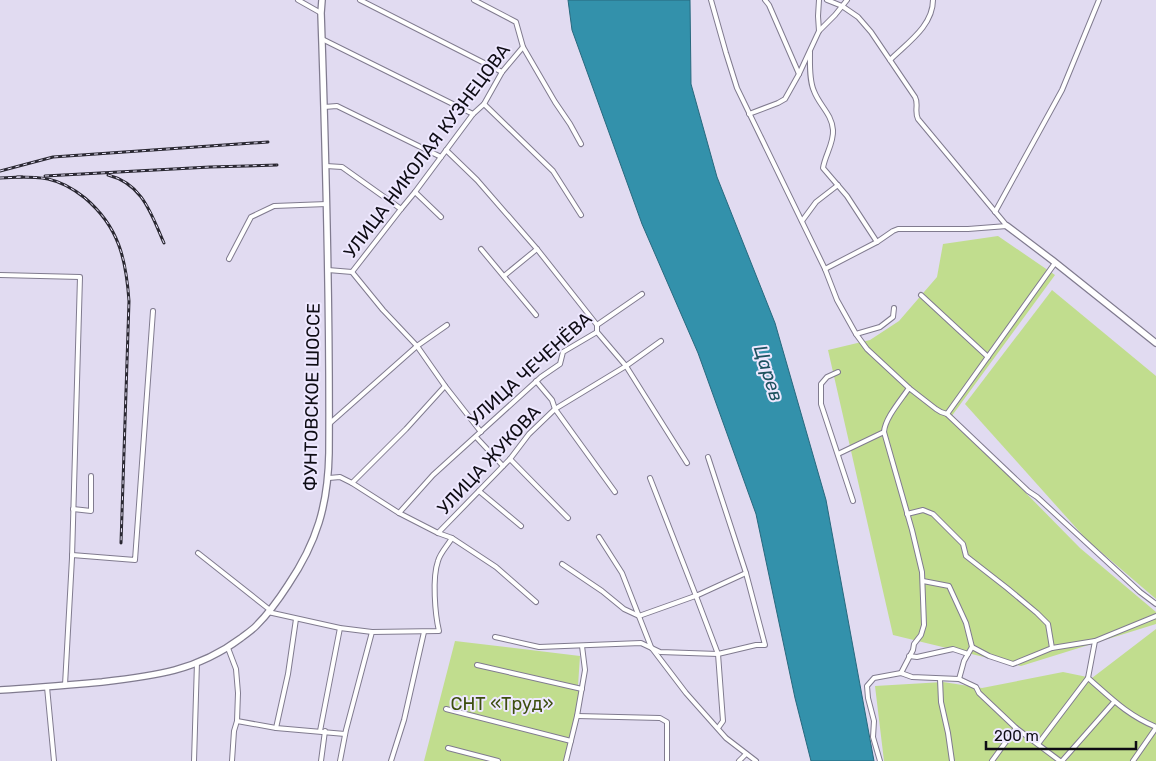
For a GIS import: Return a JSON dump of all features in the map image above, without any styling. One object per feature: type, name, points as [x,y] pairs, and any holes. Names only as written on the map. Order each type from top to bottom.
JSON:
[{"type":"street","points":[[298,0],[322,13]]},
{"type":"street","name":"ФУНТОВСКОЕ ШОССЕ","points":[[0,690],[65,686],[146,677],[178,670],[211,657],[228,648],[254,628],[269,611],[297,572],[310,547],[324,509],[328,478],[328,270],[322,0]]},
{"type":"street","points":[[360,0],[502,72]]},
{"type":"street","points":[[474,0],[516,22],[523,47],[581,144]]},
{"type":"street","points":[[711,0],[737,88],[825,269],[837,300],[856,334],[867,349],[909,388],[936,409],[947,414],[1028,491],[1037,497],[1140,592],[1156,604]]},
{"type":"street","points":[[765,0],[800,74]]},
{"type":"street","points":[[819,0],[819,31]]},
{"type":"street","points":[[827,0],[842,6],[858,17],[871,32],[917,101],[916,114],[918,119],[1007,226],[1156,343]]},
{"type":"street","points":[[750,114],[785,99],[800,74],[819,31],[847,0]]},
{"type":"street","points":[[890,60],[923,28],[933,8],[933,0]]},
{"type":"street","points":[[995,212],[1062,90],[1099,0]]},
{"type":"street","points":[[322,39],[474,114]]},
{"type":"street","name":"УЛИЦА НИКОЛАЯ КУЗНЕЦОВА","points":[[352,272],[474,114],[484,104],[502,72],[523,47]]},
{"type":"street","points":[[810,52],[812,85],[815,95],[829,115],[834,132],[823,168],[838,185],[877,242]]},
{"type":"street","points":[[484,104],[553,171],[581,216]]},
{"type":"street","points":[[324,107],[337,106],[441,157]]},
{"type":"street","points":[[446,150],[477,180],[537,249],[597,325]]},
{"type":"street","points":[[326,166],[342,166],[401,209]]},
{"type":"street","points":[[802,221],[816,202],[838,185]]},
{"type":"street","points":[[415,192],[441,217]]},
{"type":"street","points":[[229,259],[251,217],[274,206],[327,204]]},
{"type":"street","points":[[825,269],[877,242],[893,231],[902,229],[968,229],[1007,226]]},
{"type":"street","points":[[481,249],[536,315]]},
{"type":"street","points":[[504,276],[537,249]]},
{"type":"street","points":[[947,414],[1055,263]]},
{"type":"street","points":[[328,270],[352,272],[383,310],[417,346],[481,432]]},
{"type":"street","points":[[0,275],[80,277],[72,555],[65,686]]},
{"type":"street","name":"УЛИЦА ЧЕЧЕНЁВА","points":[[399,513],[433,475],[536,381],[560,364],[563,352],[596,332],[597,325],[642,294]]},
{"type":"street","points":[[921,295],[988,357]]},
{"type":"street","points":[[856,334],[880,327],[894,317],[894,308]]},
{"type":"street","points":[[72,555],[136,560],[153,311]]},
{"type":"street","points":[[329,424],[417,346],[447,325]]},
{"type":"street","points":[[596,332],[626,366],[688,463]]},
{"type":"street","name":"УЛИЦА ЖУКОВА","points":[[438,533],[510,459],[528,434],[555,409],[626,366],[661,340]]},
{"type":"street","points":[[838,372],[827,377],[821,384],[821,404],[853,501]]},
{"type":"street","points":[[536,381],[552,400],[555,409],[615,492]]},
{"type":"street","points":[[352,483],[406,429],[445,386]]},
{"type":"street","points":[[901,673],[913,650],[914,644],[921,636],[924,625],[923,581],[884,428],[909,388]]},
{"type":"street","points":[[838,454],[884,432]]},
{"type":"street","points":[[476,437],[503,466]]},
{"type":"street","points":[[495,637],[538,647],[642,643],[660,652],[718,654],[756,645],[765,645],[746,573],[708,457]]},
{"type":"street","points":[[510,459],[568,518]]},
{"type":"street","points":[[73,509],[91,511],[91,476]]},
{"type":"street","points":[[328,478],[340,477],[399,513],[452,538],[496,567],[536,602]]},
{"type":"street","points":[[650,478],[718,654],[723,721],[718,728]]},
{"type":"street","points":[[479,491],[521,526]]},
{"type":"street","points":[[907,514],[923,510],[933,514],[963,544],[966,556],[1007,588],[1048,624],[1052,648]]},
{"type":"street","points":[[599,537],[622,572],[651,648],[686,693],[726,738],[756,761]]},
{"type":"street","points":[[198,553],[269,611],[340,628],[372,632],[424,632],[439,631],[436,616],[435,582],[438,561],[452,538]]},
{"type":"street","points":[[562,564],[624,608],[639,616],[696,596],[746,573]]},
{"type":"street","points":[[923,581],[949,586],[966,623],[972,647],[964,662],[959,679]]},
{"type":"street","points":[[972,647],[989,656],[1013,664],[1052,648],[1094,641],[1156,616]]},
{"type":"street","points":[[276,728],[288,674],[296,618]]},
{"type":"street","points":[[320,761],[322,731],[340,628]]},
{"type":"street","points":[[340,761],[345,734],[372,632]]},
{"type":"street","points":[[391,761],[404,720],[424,632]]},
{"type":"street","points":[[1038,744],[1088,678],[1094,641]]},
{"type":"street","points":[[566,761],[586,670],[582,646]]},
{"type":"street","points":[[228,648],[236,669],[238,693],[238,721],[234,731],[232,761]]},
{"type":"street","points":[[910,656],[917,657],[952,649],[968,654]]},
{"type":"street","points":[[194,761],[197,662]]},
{"type":"street","points":[[477,666],[582,689]]},
{"type":"street","points":[[880,761],[873,737],[874,721],[867,686],[874,678],[901,673],[912,677],[959,679],[976,687],[979,693],[1016,728],[1061,761],[1114,702]]},
{"type":"street","points":[[1088,678],[1127,712],[1141,721],[1156,727],[1133,761]]},
{"type":"street","points":[[940,679],[941,702],[952,761]]},
{"type":"street","points":[[47,687],[54,761]]},
{"type":"street","points":[[446,709],[571,741]]},
{"type":"street","points":[[577,716],[660,718],[667,722],[667,761]]},
{"type":"street","points":[[238,721],[276,728],[345,734]]},
{"type":"street","points":[[992,761],[1016,728]]},
{"type":"street","points":[[448,748],[498,761]]},
{"type":"street","points":[[739,761],[746,754]]},
{"type":"green space","points":[[998,236],[1055,275],[951,417],[1080,548],[1156,612],[1156,624],[1021,666],[893,635],[828,350],[870,340],[899,321],[937,277],[943,244]]},
{"type":"green space","points":[[1052,290],[1156,376],[1156,599],[1087,540],[965,404]]},
{"type":"green space","points":[[1156,629],[1156,761],[884,761],[875,686],[943,682],[982,688],[1063,672],[1092,678]]},
{"type":"green space","name":"СНТ «Труд»","points":[[455,641],[580,656],[578,686],[580,690],[566,761],[424,761]]},
{"type":"water","name":"Царев","points":[[568,0],[690,0],[691,84],[717,177],[775,323],[826,500],[874,761],[811,761],[795,698],[756,514],[698,353],[642,224],[572,30]]},
{"type":"railway","points":[[0,171],[53,157],[268,142]]},
{"type":"railway","points":[[45,176],[277,165]]},
{"type":"railway","points":[[108,175],[120,179],[138,193],[150,211],[164,243]]},
{"type":"railway","points":[[17,177],[37,177],[53,180],[85,198],[106,220],[119,245],[123,258],[129,301],[121,543]]},
{"type":"railway","points":[[0,178],[22,177]]}]
